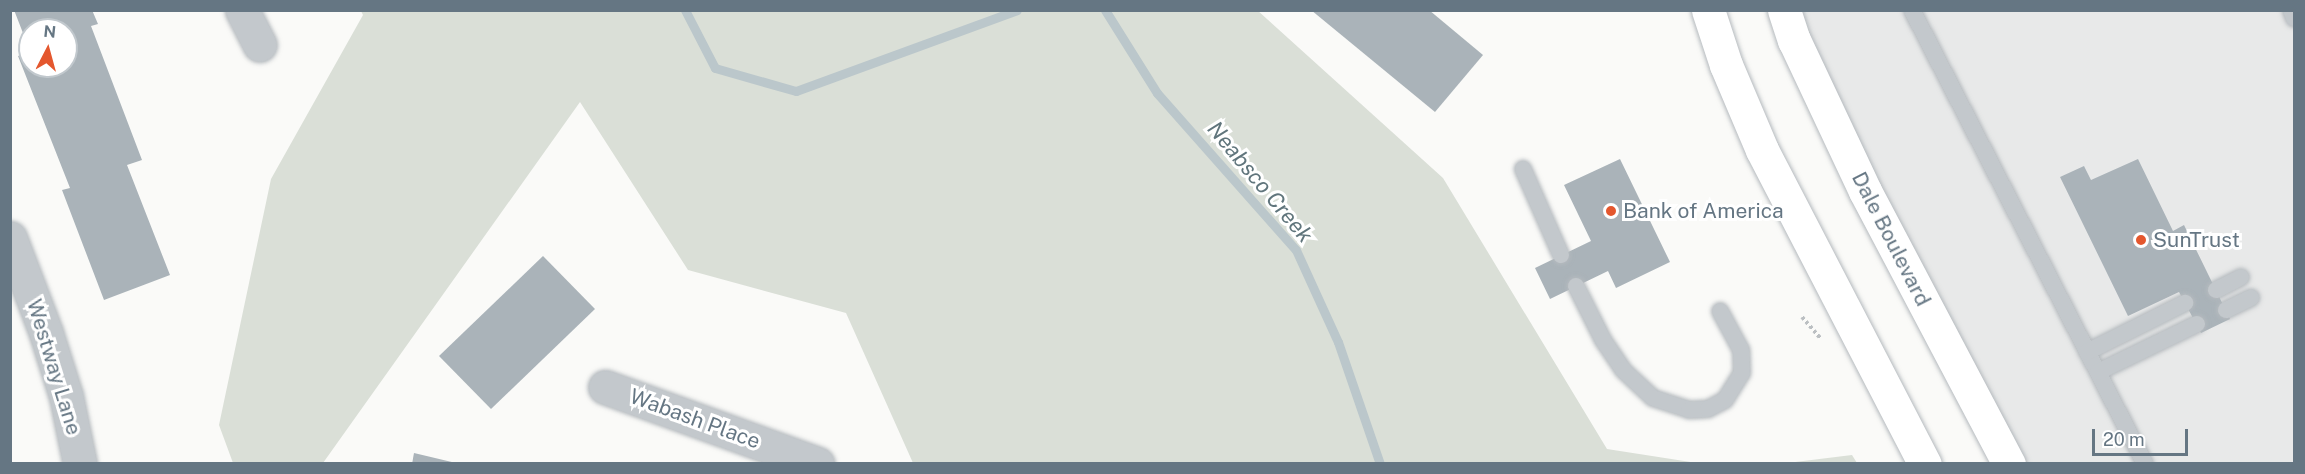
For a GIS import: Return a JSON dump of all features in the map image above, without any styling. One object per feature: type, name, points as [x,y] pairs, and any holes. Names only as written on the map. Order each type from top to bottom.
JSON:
[{"type":"main road","points":[[1708,10],[1726,65],[1762,150],[1924,464]]},
{"type":"main road","name":"Dale Boulevard","points":[[1784,10],[1794,40],[1865,191],[2009,464]]},
{"type":"street","points":[[242,10],[260,45]]},
{"type":"street","name":"Westway Lane","points":[[10,238],[46,333],[66,396],[80,464]]},
{"type":"street","name":"Wabash Place","points":[[605,387],[818,464]]},
{"type":"lane","points":[[1912,10],[2145,464]]},
{"type":"lane","points":[[2290,10],[2295,18]]},
{"type":"lane","points":[[1523,169],[1561,255]]},
{"type":"lane","points":[[2216,290],[2241,277]]},
{"type":"lane","points":[[1576,286],[1603,340],[1623,370],[1653,398],[1670,406],[1689,410],[1708,409],[1725,400],[1742,373],[1741,350],[1720,311]]},
{"type":"lane","points":[[2226,310],[2251,298]]},
{"type":"lane","points":[[2087,352],[2185,303]]},
{"type":"lane","points":[[2098,372],[2197,324]]},
{"type":"shaded area","points":[[1257,10],[1443,178],[1607,449],[1697,463],[913,463],[846,313],[688,270],[580,102],[323,463],[233,463],[219,425],[271,179],[363,15],[361,11]]},
{"type":"shaded area","points":[[1787,11],[2294,11],[2294,463],[2011,463]]},
{"type":"shaded area","points":[[1852,455],[1857,463],[1787,463]]},
{"type":"building","points":[[14,10],[92,10],[98,24],[91,26],[142,160],[127,165],[170,275],[104,300],[62,190],[70,188],[27,78],[78,78],[78,18],[18,18],[18,20]]},
{"type":"building","points":[[1311,10],[1429,10],[1483,55],[1435,112]]},
{"type":"building","name":"Bank of America","points":[[1620,159],[1670,262],[1616,288],[1608,271],[1550,299],[1535,268],[1591,241],[1564,185]]},
{"type":"building","name":"SunTrust","points":[[2138,159],[2173,231],[2184,225],[2230,319],[2201,333],[2179,292],[2128,316],[2060,177],[2084,166],[2091,180]]},
{"type":"building","points":[[543,256],[595,309],[491,409],[439,356]]},
{"type":"building","points":[[414,453],[456,463],[456,464],[412,464]]},
{"type":"waterway","name":"Neabsco Creek","points":[[685,10],[715,68],[796,91],[1017,10]]},
{"type":"waterway","name":"Neabsco Creek","points":[[1105,10],[1157,93],[1296,250],[1338,342],[1380,464]]},
{"type":"place","name":"Bank of America","points":[[1611,211]]},
{"type":"place","name":"SunTrust","points":[[2141,240]]}]
